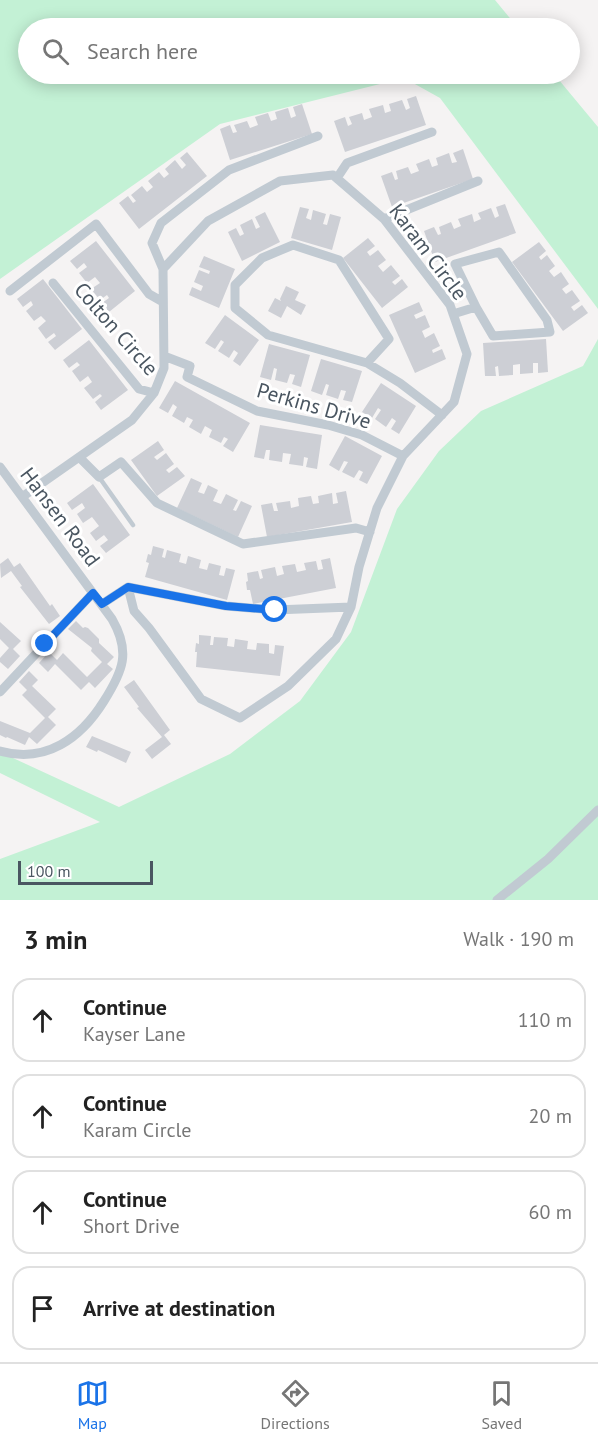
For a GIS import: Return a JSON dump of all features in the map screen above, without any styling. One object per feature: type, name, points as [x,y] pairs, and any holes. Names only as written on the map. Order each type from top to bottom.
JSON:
[{"type":"street","points":[[163,269],[208,221],[280,181],[333,175],[337,178],[346,163],[432,132]]},
{"type":"street","points":[[22,497],[132,420],[154,393],[164,368],[163,269],[152,243],[161,223],[230,170],[318,136]]},
{"type":"street","name":"Karam Circle","points":[[128,587],[134,611],[201,699],[240,718],[288,686],[336,639],[351,607],[359,567],[377,508],[403,456],[454,402],[466,354],[450,305],[384,219],[337,178]]},
{"type":"street","points":[[384,219],[478,181]]},
{"type":"street","points":[[10,291],[96,224],[149,294],[163,302]]},
{"type":"street","points":[[368,363],[389,339],[339,260],[293,245],[262,258],[235,285],[235,308],[268,335],[368,363],[442,415]]},
{"type":"street","points":[[499,252],[547,320],[550,332],[493,336],[476,307],[455,264],[499,252]]},
{"type":"street","name":"Colton Circle","points":[[53,283],[139,389],[154,393]]},
{"type":"street","points":[[453,314],[476,307]]},
{"type":"street","name":"Perkins Drive","points":[[164,356],[190,366],[187,377],[196,383],[257,411],[328,425],[362,435],[403,456]]},
{"type":"street","points":[[79,457],[99,477],[121,462],[158,503],[243,544],[356,528],[370,532]]},
{"type":"street","name":"Hansen Road","points":[[0,467],[102,604],[118,630],[123,648],[123,664],[117,680],[94,717],[79,733],[46,751],[24,755],[0,751]]},
{"type":"street","points":[[102,604],[128,587],[226,606],[275,610],[351,607]]},
{"type":"street","points":[[0,692],[93,593]]},
{"type":"street","points":[[497,900],[548,859],[598,810]]},
{"type":"lane","points":[[99,477],[133,525]]},
{"type":"green space","points":[[0,0],[495,0],[510,18],[18,18],[18,84],[380,84],[220,124],[0,279]]},
{"type":"green space","points":[[415,84],[562,84],[598,127],[598,309],[440,98]]},
{"type":"green space","points":[[598,339],[598,900],[0,900],[0,859],[100,822],[0,773],[0,752],[119,807],[230,754],[300,701],[351,632],[397,509],[439,451],[481,411],[583,366]]},
{"type":"building","points":[[416,96],[426,125],[345,152],[334,121],[345,117],[348,126],[352,124],[349,117],[362,113],[364,120],[372,117],[369,109],[383,105],[385,113],[391,111],[389,104],[402,100],[406,110],[410,108],[407,99]]},
{"type":"building","points":[[302,104],[312,134],[230,160],[220,129],[230,125],[233,133],[237,132],[234,125],[247,121],[250,128],[258,125],[255,117],[268,113],[271,121],[277,119],[275,112],[288,108],[291,118],[296,116],[293,107]]},
{"type":"building","points":[[463,149],[473,179],[392,207],[381,176],[392,172],[395,180],[398,179],[396,171],[408,167],[411,174],[419,171],[416,164],[429,159],[432,167],[438,165],[436,158],[449,153],[452,163],[457,162],[453,153]]},
{"type":"building","points":[[187,152],[207,176],[139,229],[119,203],[128,196],[133,203],[136,201],[131,195],[142,186],[147,192],[153,187],[148,181],[159,172],[164,178],[169,174],[165,169],[175,160],[182,169],[186,165],[180,158]]},
{"type":"building","points":[[505,204],[516,233],[435,262],[424,231],[434,227],[438,235],[441,234],[439,227],[451,222],[454,229],[461,226],[458,219],[472,214],[474,222],[481,219],[478,213],[491,208],[495,218],[499,216],[496,207]]},
{"type":"building","points":[[300,207],[309,209],[306,218],[311,220],[313,210],[326,214],[323,224],[327,225],[330,214],[341,217],[332,250],[291,238]]},
{"type":"building","points":[[265,212],[280,242],[242,261],[228,232],[236,228],[240,236],[244,234],[240,225],[252,219],[256,229],[260,227],[255,217]]},
{"type":"building","points":[[368,238],[375,246],[367,252],[370,256],[378,250],[386,260],[378,266],[383,272],[391,265],[400,276],[392,282],[395,285],[402,279],[408,287],[382,308],[343,258]]},
{"type":"building","points":[[96,241],[135,291],[109,312],[102,303],[109,298],[107,295],[100,300],[91,289],[100,283],[95,277],[87,283],[79,273],[87,267],[84,263],[77,269],[70,261]]},
{"type":"building","points":[[539,242],[546,251],[539,257],[541,260],[547,255],[555,266],[549,271],[554,277],[561,272],[569,284],[562,289],[566,294],[572,290],[580,301],[571,307],[574,311],[582,305],[588,313],[563,331],[512,262]]},
{"type":"building","points":[[204,256],[235,269],[219,308],[189,295],[192,287],[201,291],[203,286],[194,282],[199,270],[209,274],[210,271],[199,267]]},
{"type":"building","points":[[43,279],[82,329],[55,350],[48,342],[56,336],[54,333],[46,339],[38,328],[46,321],[41,316],[34,321],[26,311],[33,305],[31,301],[23,307],[17,299]]},
{"type":"building","points":[[286,286],[299,292],[295,300],[306,305],[301,315],[287,306],[281,318],[268,311],[275,298],[281,301]]},
{"type":"building","points":[[419,302],[423,311],[414,315],[416,319],[425,315],[430,327],[422,331],[425,338],[434,333],[440,346],[432,350],[433,353],[442,349],[446,359],[415,373],[389,315]]},
{"type":"building","points":[[225,315],[259,340],[240,366],[233,361],[238,353],[234,350],[229,358],[218,351],[224,342],[221,340],[215,349],[205,343]]},
{"type":"building","points":[[546,339],[548,372],[538,373],[538,363],[533,363],[533,373],[520,374],[520,364],[513,365],[513,375],[499,376],[498,366],[495,367],[496,376],[485,376],[483,343]]},
{"type":"building","points":[[89,340],[128,390],[101,410],[95,402],[102,396],[100,394],[93,399],[84,388],[92,382],[88,376],[80,382],[72,371],[80,365],[77,362],[69,368],[63,360]]},
{"type":"building","points":[[269,344],[310,355],[301,387],[292,384],[295,375],[290,374],[287,383],[275,380],[277,369],[274,368],[271,380],[260,377]]},
{"type":"building","points":[[321,359],[362,371],[352,402],[343,400],[346,391],[341,390],[338,399],[326,395],[329,385],[326,384],[322,395],[311,391]]},
{"type":"building","points":[[175,381],[250,423],[233,452],[223,446],[228,439],[224,437],[221,443],[209,437],[212,430],[205,426],[201,434],[189,427],[193,420],[187,417],[184,423],[172,416],[177,407],[173,404],[168,413],[159,408]]},
{"type":"building","points":[[381,383],[416,406],[399,434],[391,429],[396,421],[392,418],[386,427],[375,419],[381,410],[378,408],[372,418],[362,412]]},
{"type":"building","points":[[260,425],[322,435],[317,469],[306,467],[308,458],[304,457],[303,466],[289,464],[291,454],[283,453],[282,462],[269,460],[270,450],[266,450],[264,459],[254,457]]},
{"type":"building","points":[[345,436],[382,456],[367,484],[359,480],[363,472],[359,470],[354,478],[342,472],[348,462],[344,461],[339,471],[329,465]]},
{"type":"building","points":[[158,441],[164,450],[154,457],[157,460],[166,453],[174,464],[166,470],[169,473],[177,467],[185,476],[157,496],[131,460]]},
{"type":"building","points":[[191,478],[202,483],[198,492],[204,494],[208,485],[218,490],[213,501],[221,504],[226,494],[238,500],[233,510],[236,511],[241,501],[252,506],[238,537],[177,508]]},
{"type":"building","points":[[93,484],[130,535],[106,553],[100,546],[108,540],[104,535],[96,541],[90,533],[99,526],[92,517],[83,523],[77,514],[85,508],[82,503],[72,510],[67,503]]},
{"type":"building","points":[[346,491],[352,522],[267,537],[261,505],[272,503],[274,511],[278,511],[276,503],[290,501],[291,508],[299,506],[298,498],[311,496],[313,504],[319,503],[318,496],[332,493],[333,504],[338,503],[336,493]]},
{"type":"building","points":[[153,546],[164,549],[162,557],[165,558],[167,550],[181,554],[179,562],[186,564],[188,556],[201,560],[199,568],[207,570],[209,563],[221,566],[219,575],[224,576],[226,568],[235,570],[227,600],[145,577],[149,563],[146,562],[148,554],[151,555]]},
{"type":"building","points":[[8,558],[14,567],[20,563],[50,606],[52,604],[60,616],[49,624],[20,587],[22,586],[11,571],[1,578],[0,564]]},
{"type":"building","points":[[330,558],[336,588],[253,604],[250,590],[247,590],[247,573],[258,571],[260,579],[263,578],[261,570],[275,567],[277,576],[284,574],[282,566],[295,564],[297,572],[306,570],[304,563],[316,561],[318,570],[323,569],[321,560]]},
{"type":"building","points":[[76,621],[83,628],[88,628],[99,639],[99,643],[114,657],[107,664],[113,669],[95,688],[89,682],[81,690],[55,664],[48,672],[39,663],[49,652],[57,660],[63,653],[87,677],[102,662],[91,651],[92,648],[68,629]]},
{"type":"building","points":[[0,622],[21,641],[13,649],[20,656],[8,669],[0,662],[0,658],[9,648],[0,639]]},
{"type":"building","points":[[199,635],[211,636],[210,645],[213,645],[214,637],[228,638],[227,646],[234,647],[235,639],[248,641],[247,649],[256,650],[257,643],[269,644],[269,653],[274,654],[275,645],[284,646],[280,676],[196,667],[197,652],[195,652],[196,643],[199,644]]},
{"type":"building","points":[[29,671],[38,680],[32,686],[56,709],[48,717],[56,725],[37,744],[29,737],[25,745],[0,735],[0,721],[30,733],[45,718],[22,695],[27,690],[19,682]]},
{"type":"building","points":[[134,680],[170,730],[164,735],[171,744],[152,759],[145,750],[162,737],[137,708],[139,707],[124,687]]},
{"type":"building","points":[[92,736],[131,752],[126,763],[86,747]]},
{"type":"route","points":[[45,644],[93,593],[102,604],[128,587],[226,606],[275,610]]}]
